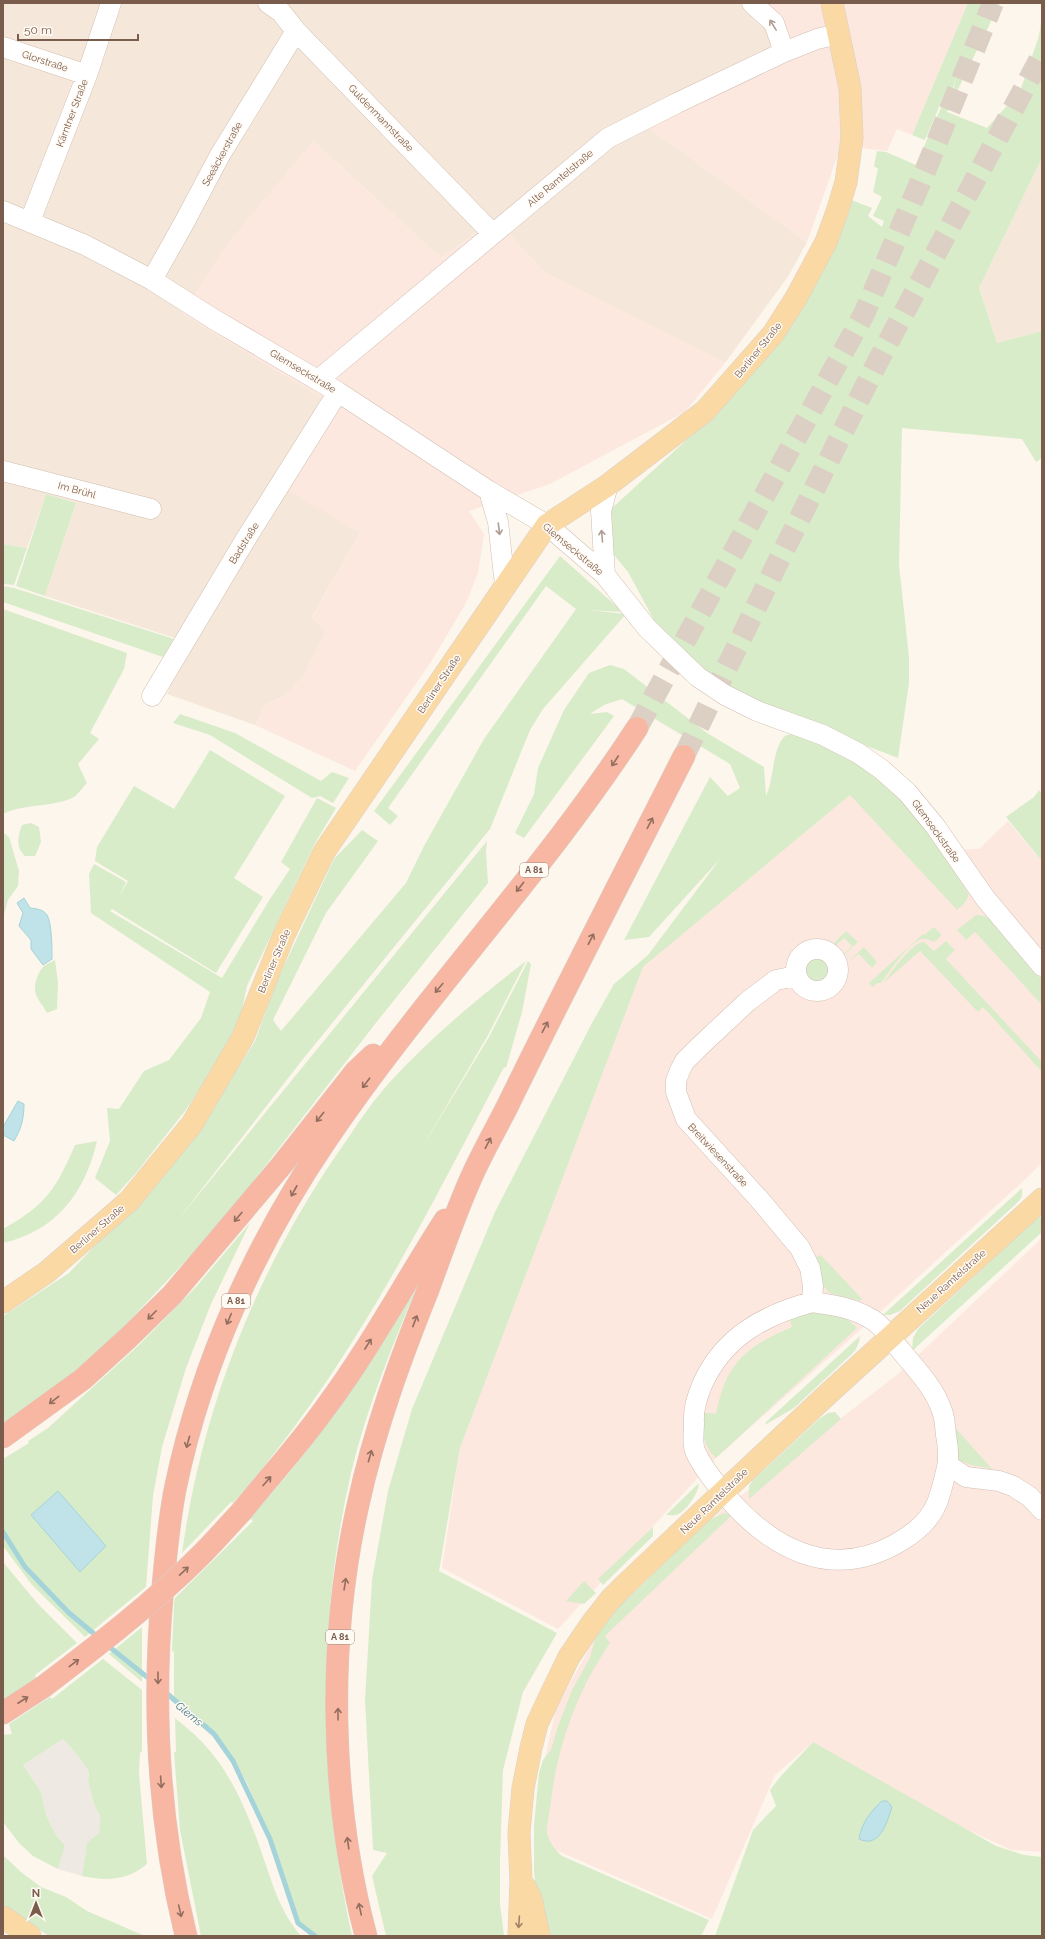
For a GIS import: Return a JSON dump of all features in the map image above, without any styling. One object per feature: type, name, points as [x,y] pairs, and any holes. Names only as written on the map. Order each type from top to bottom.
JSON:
[{"type":"highway","name":"A 81","points":[[186,1936],[171,1870],[161,1790],[158,1743],[158,1639],[166,1555],[176,1486],[197,1406],[225,1328],[242,1289],[296,1187],[363,1087],[423,1007],[494,922],[575,818],[637,728]]},
{"type":"highway","name":"A 81","points":[[366,1936],[354,1882],[342,1803],[338,1731],[340,1639],[343,1597],[366,1468],[388,1397],[471,1178],[538,1040],[684,756]]},
{"type":"highway","points":[[10,1433],[83,1379],[128,1338],[172,1294],[281,1166],[356,1071],[423,1007]]},
{"type":"highway","name":"A 81","points":[[3,1713],[43,1687],[111,1635],[159,1594],[200,1556],[242,1511],[293,1452],[347,1378],[471,1178]]},
{"type":"main road","name":"Berliner Straße","points":[[3,1302],[47,1272],[129,1201],[192,1124],[243,1037],[283,937],[324,852],[546,525],[608,485],[705,411],[743,370],[777,328],[796,298],[826,242],[846,182],[852,138],[850,88],[832,3]]},
{"type":"main road","name":"Neue Ramtelstraße","points":[[519,1936],[521,1881],[519,1832],[526,1772],[537,1724],[569,1657],[610,1600],[889,1337],[1042,1199]]},
{"type":"main road","name":"Neue Ramtelstraße","points":[[521,1881],[531,1898],[538,1936]]},
{"type":"main road","points":[[3,1917],[30,1936]]},
{"type":"street","name":"Kärntner Straße","points":[[30,221],[87,75],[111,3]]},
{"type":"street","points":[[752,3],[774,23],[784,52]]},
{"type":"street","name":"Guldenmannstraße","points":[[280,6],[296,30],[493,234]]},
{"type":"street","name":"Seeäckerstraße","points":[[152,280],[220,155],[296,30]]},
{"type":"street","name":"Alte Ramtelstraße","points":[[318,380],[608,138],[784,52],[817,39],[838,34]]},
{"type":"street","name":"Glorstraße","points":[[3,47],[87,75]]},
{"type":"street","name":"Glemseckstraße","points":[[3,211],[86,245],[152,280],[215,320],[338,392],[489,491],[546,525],[605,575],[647,628],[698,677],[725,695],[757,711],[823,736],[858,753],[881,769],[902,787],[935,826],[985,898],[1042,966]]},
{"type":"street","name":"Badstraße","points":[[152,696],[244,542],[338,392]]},
{"type":"street","name":"Im Brühl","points":[[3,471],[151,509]]},
{"type":"street","points":[[605,575],[600,510],[608,485]]},
{"type":"street","points":[[489,491],[498,522],[505,584]]},
{"type":"street","name":"Breitwiesenstraße","points":[[796,976],[776,980],[747,1002],[685,1060],[676,1081],[676,1092],[686,1119],[759,1199],[800,1248],[810,1268],[813,1286],[812,1302]]},
{"type":"street","points":[[812,1302],[848,1308],[874,1321],[889,1337],[917,1369],[942,1412],[948,1444],[948,1465],[938,1502],[926,1523],[908,1538],[878,1554],[854,1560],[832,1560],[805,1554],[784,1546],[740,1512],[708,1473],[694,1449],[693,1411],[696,1399],[709,1370],[722,1350],[761,1320],[788,1308],[812,1302]]},
{"type":"street","points":[[948,1465],[966,1477],[999,1481],[1012,1486],[1030,1497],[1042,1510]]},
{"type":"shaded area","points":[[3,3],[744,3],[766,24],[772,46],[634,117],[807,242],[789,275],[725,363],[544,272],[495,219],[441,258],[313,141],[333,405],[354,528],[360,533],[312,617],[326,631],[304,675],[285,696],[266,704],[255,725],[167,694],[190,643],[45,596],[76,503],[46,494],[27,548],[3,544]]},
{"type":"shaded area","points":[[744,3],[968,3],[912,135],[897,129],[887,151],[841,146],[807,242],[634,117],[772,46],[766,24]]},
{"type":"shaded area","points":[[313,141],[441,258],[495,219],[544,272],[725,363],[685,412],[550,484],[469,511],[484,534],[478,573],[466,603],[431,662],[355,771],[255,725],[266,704],[285,696],[304,675],[326,631],[312,618],[360,533],[283,487],[333,405],[182,314],[224,248]]},
{"type":"shaded area","points":[[1042,158],[1042,331],[997,343],[979,288]]},
{"type":"shaded area","points":[[850,795],[941,850],[979,849],[1008,821],[1042,861],[1042,1162],[1032,1173],[868,1323],[716,1458],[558,1629],[442,1568],[460,1448],[643,967]]},
{"type":"shaded area","points":[[1042,1238],[1042,1852],[1011,1850],[889,1793],[813,1742],[775,1775],[712,1919],[538,1842],[540,1782],[556,1708],[602,1626],[721,1511],[898,1374]]},
{"type":"shaded area","points":[[63,1739],[79,1757],[89,1772],[88,1781],[94,1804],[100,1816],[99,1833],[87,1844],[82,1876],[58,1869],[65,1844],[56,1835],[46,1815],[41,1792],[23,1765]]},
{"type":"green space","points":[[968,3],[1000,3],[947,112],[987,128],[1020,91],[1039,36],[1042,16],[1042,158],[979,288],[997,343],[1042,331],[1042,458],[1036,462],[1022,439],[902,428],[899,565],[909,657],[909,683],[898,758],[755,703],[706,677],[661,633],[628,572],[614,555],[608,536],[612,508],[717,412],[768,356],[795,318],[849,199],[872,208],[868,216],[882,227],[884,221],[873,216],[882,197],[873,192],[878,169],[874,166],[877,151],[886,152],[916,165],[943,103],[949,107],[951,103],[957,72],[949,105],[942,100],[925,140],[912,135]]},
{"type":"green space","points":[[46,494],[76,503],[45,596],[16,586]]},
{"type":"green space","points":[[3,544],[27,548],[14,585],[3,584]]},
{"type":"green space","points":[[560,556],[623,612],[588,610],[626,614],[543,709],[530,730],[490,829],[303,1059],[177,1221],[487,841],[486,852],[488,883],[375,1024],[222,1222],[101,1351],[76,1374],[3,1425],[3,1316],[69,1273],[179,1157],[206,1119],[255,1041],[277,981],[334,859],[362,830],[378,841],[326,913],[273,1020],[281,1031],[406,883],[424,846],[484,739],[576,609],[546,586],[388,808],[398,816],[390,825],[374,811]]},
{"type":"green space","points":[[3,586],[14,588],[174,639],[163,657],[3,602]]},
{"type":"green space","points":[[3,609],[127,653],[124,669],[90,733],[99,739],[78,764],[87,783],[74,797],[66,800],[57,803],[20,808],[3,814]]},
{"type":"green space","points":[[610,665],[624,669],[707,733],[764,767],[766,796],[769,789],[779,744],[783,738],[792,734],[837,752],[862,766],[883,783],[920,822],[968,893],[968,897],[964,904],[957,910],[850,795],[643,967],[460,1448],[439,1571],[557,1633],[523,1692],[503,1770],[500,1904],[504,1936],[386,1936],[372,1876],[387,1853],[373,1850],[365,1700],[372,1580],[388,1491],[412,1409],[495,1212],[592,1023],[614,984],[648,955],[720,859],[649,937],[624,940],[710,777],[728,796],[740,788],[730,764],[622,699],[604,705],[590,714],[607,712],[614,716],[524,838],[515,833],[534,794],[538,768],[564,710],[589,673]]},
{"type":"green space","points":[[180,714],[235,733],[321,781],[332,772],[349,778],[333,803],[320,796],[312,798],[210,735],[173,723]]},
{"type":"green space","points":[[210,750],[285,796],[234,878],[263,897],[216,973],[112,909],[110,911],[222,978],[290,869],[281,862],[317,798],[336,808],[314,845],[247,986],[237,1034],[185,1111],[136,1173],[116,1195],[95,1178],[110,1141],[107,1108],[119,1109],[144,1071],[169,1060],[201,1018],[210,992],[91,913],[89,874],[94,864],[126,882],[119,897],[128,881],[95,861],[97,847],[134,786],[174,809]]},
{"type":"green space","points":[[1039,790],[1042,794],[1042,861],[1006,817],[1034,797]]},
{"type":"green space","points":[[31,823],[39,827],[41,842],[35,856],[25,856],[20,849],[18,841],[19,833],[22,825]]},
{"type":"green space","points":[[3,832],[9,837],[19,871],[18,886],[8,900],[3,918]]},
{"type":"green space","points":[[976,915],[985,916],[992,920],[1042,980],[1042,1005],[975,932],[966,940],[957,930]]},
{"type":"green space","points":[[934,927],[941,934],[941,936],[934,942],[925,939],[917,941],[905,951],[881,983],[877,983],[873,987],[869,983],[923,934],[924,935]]},
{"type":"green space","points":[[846,931],[858,942],[843,956],[852,946],[844,938],[835,946],[835,942]]},
{"type":"green space","points":[[946,941],[955,950],[946,959],[1042,1062],[1042,1072],[983,1007],[978,1012],[920,951],[882,984],[913,947],[924,942],[934,951]]},
{"type":"green space","points":[[864,947],[877,962],[872,968],[859,954],[849,961]]},
{"type":"green space","points":[[816,957],[824,961],[828,969],[824,977],[816,981],[808,977],[804,969],[808,961]]},
{"type":"green space","points":[[55,960],[58,983],[57,1009],[47,1013],[37,997],[35,985],[37,977],[43,967]]},
{"type":"green space","points":[[526,961],[487,1037],[420,1151],[489,1037],[528,961],[531,964],[522,1012],[506,1068],[504,1067],[382,1294],[313,1402],[274,1453],[233,1503],[231,1502],[182,1553],[191,1499],[203,1447],[218,1395],[236,1344],[257,1295],[281,1247],[308,1200],[337,1154],[375,1100],[389,1083],[421,1050],[455,1019]]},
{"type":"green space","points":[[97,1141],[92,1160],[85,1177],[76,1193],[65,1207],[53,1219],[38,1229],[22,1237],[3,1243],[3,1229],[30,1212],[48,1194],[62,1173],[75,1145]]},
{"type":"green space","points":[[1022,1188],[1022,1196],[1019,1201],[900,1311],[890,1315],[883,1315]]},
{"type":"green space","points":[[1042,1216],[1042,1232],[912,1351],[913,1338],[918,1329],[1036,1219]]},
{"type":"green space","points":[[250,1223],[211,1304],[186,1368],[162,1447],[153,1496],[146,1587],[85,1637],[32,1585],[3,1546],[3,1459],[29,1443],[28,1441],[48,1428],[139,1345],[195,1288]]},
{"type":"green space","points":[[821,1255],[862,1299],[860,1301],[829,1293],[823,1285],[816,1257]]},
{"type":"green space","points":[[419,1277],[420,1279],[382,1374],[357,1448],[340,1531],[332,1589],[327,1647],[326,1705],[328,1763],[333,1821],[341,1879],[352,1936],[317,1936],[299,1923],[271,1838],[246,1781],[231,1754],[215,1733],[174,1698],[174,1652],[172,1651],[174,1603],[175,1598],[253,1521],[250,1518],[299,1461],[358,1380],[396,1319]]},
{"type":"green space","points":[[805,1313],[833,1314],[840,1316],[852,1323],[857,1328],[716,1458],[705,1443],[703,1432],[703,1412],[716,1414],[725,1382],[732,1369],[740,1359],[762,1342],[792,1327],[789,1315]]},
{"type":"green space","points":[[860,1336],[855,1351],[794,1408],[765,1425],[766,1422]]},
{"type":"green space","points":[[835,1412],[841,1419],[749,1499],[749,1486],[753,1480],[819,1419],[828,1413]]},
{"type":"green space","points":[[952,1424],[992,1469],[971,1465],[959,1460],[953,1443]]},
{"type":"green space","points":[[699,1483],[697,1491],[684,1510],[676,1515],[666,1515]]},
{"type":"green space","points":[[724,1513],[732,1515],[605,1636],[610,1643],[587,1681],[563,1743],[557,1765],[547,1830],[550,1842],[562,1856],[709,1920],[701,1936],[545,1936],[536,1897],[534,1870],[534,1825],[539,1773],[543,1760],[551,1750],[557,1729],[572,1690],[590,1658],[596,1635],[615,1611],[709,1520]]},
{"type":"green space","points":[[653,1527],[653,1536],[603,1585],[598,1579]]},
{"type":"green space","points":[[3,1562],[38,1604],[77,1643],[35,1675],[36,1678],[3,1700]]},
{"type":"green space","points":[[584,1581],[596,1593],[584,1604],[566,1601]]},
{"type":"green space","points":[[142,1627],[142,1682],[109,1654]]},
{"type":"green space","points":[[103,1659],[142,1690],[142,1751],[140,1753],[139,1773],[147,1864],[132,1874],[124,1877],[108,1879],[82,1876],[87,1843],[99,1833],[100,1816],[94,1804],[88,1781],[89,1772],[79,1757],[63,1739],[23,1765],[41,1792],[46,1815],[56,1835],[65,1845],[58,1869],[33,1856],[19,1843],[3,1822],[3,1735],[12,1734],[9,1724],[50,1697],[52,1699]]},
{"type":"green space","points":[[175,1718],[212,1753],[237,1792],[281,1905],[293,1926],[301,1936],[201,1936],[180,1830],[174,1752],[176,1752]]},
{"type":"green space","points":[[813,1742],[996,1846],[1024,1855],[1042,1857],[1042,1936],[715,1936],[753,1830],[776,1806],[770,1790],[780,1777]]},
{"type":"green space","points":[[3,1855],[21,1872],[41,1887],[66,1897],[87,1911],[145,1936],[49,1936],[3,1906]]},
{"type":"water","points":[[24,898],[30,908],[44,912],[49,919],[52,959],[43,965],[31,949],[31,940],[19,926],[23,913],[17,903]]},
{"type":"water","points":[[18,1101],[24,1104],[23,1119],[14,1141],[3,1135],[3,1127]]},
{"type":"water","points":[[58,1491],[106,1546],[80,1572],[31,1515]]},
{"type":"water","points":[[882,1801],[887,1801],[892,1807],[882,1832],[872,1840],[866,1841],[859,1839],[860,1833],[867,1818]]},
{"type":"waterway","name":"Glems","points":[[3,1532],[25,1567],[68,1612],[99,1638]]},
{"type":"waterway","name":"Glems","points":[[107,1645],[152,1681]]},
{"type":"waterway","name":"Glems","points":[[164,1691],[214,1734],[233,1761],[270,1839],[298,1923],[315,1936]]},
{"type":"tunnel","points":[[637,728],[864,314],[926,169],[993,3]]},
{"type":"tunnel","points":[[684,756],[877,363],[1042,55]]}]
